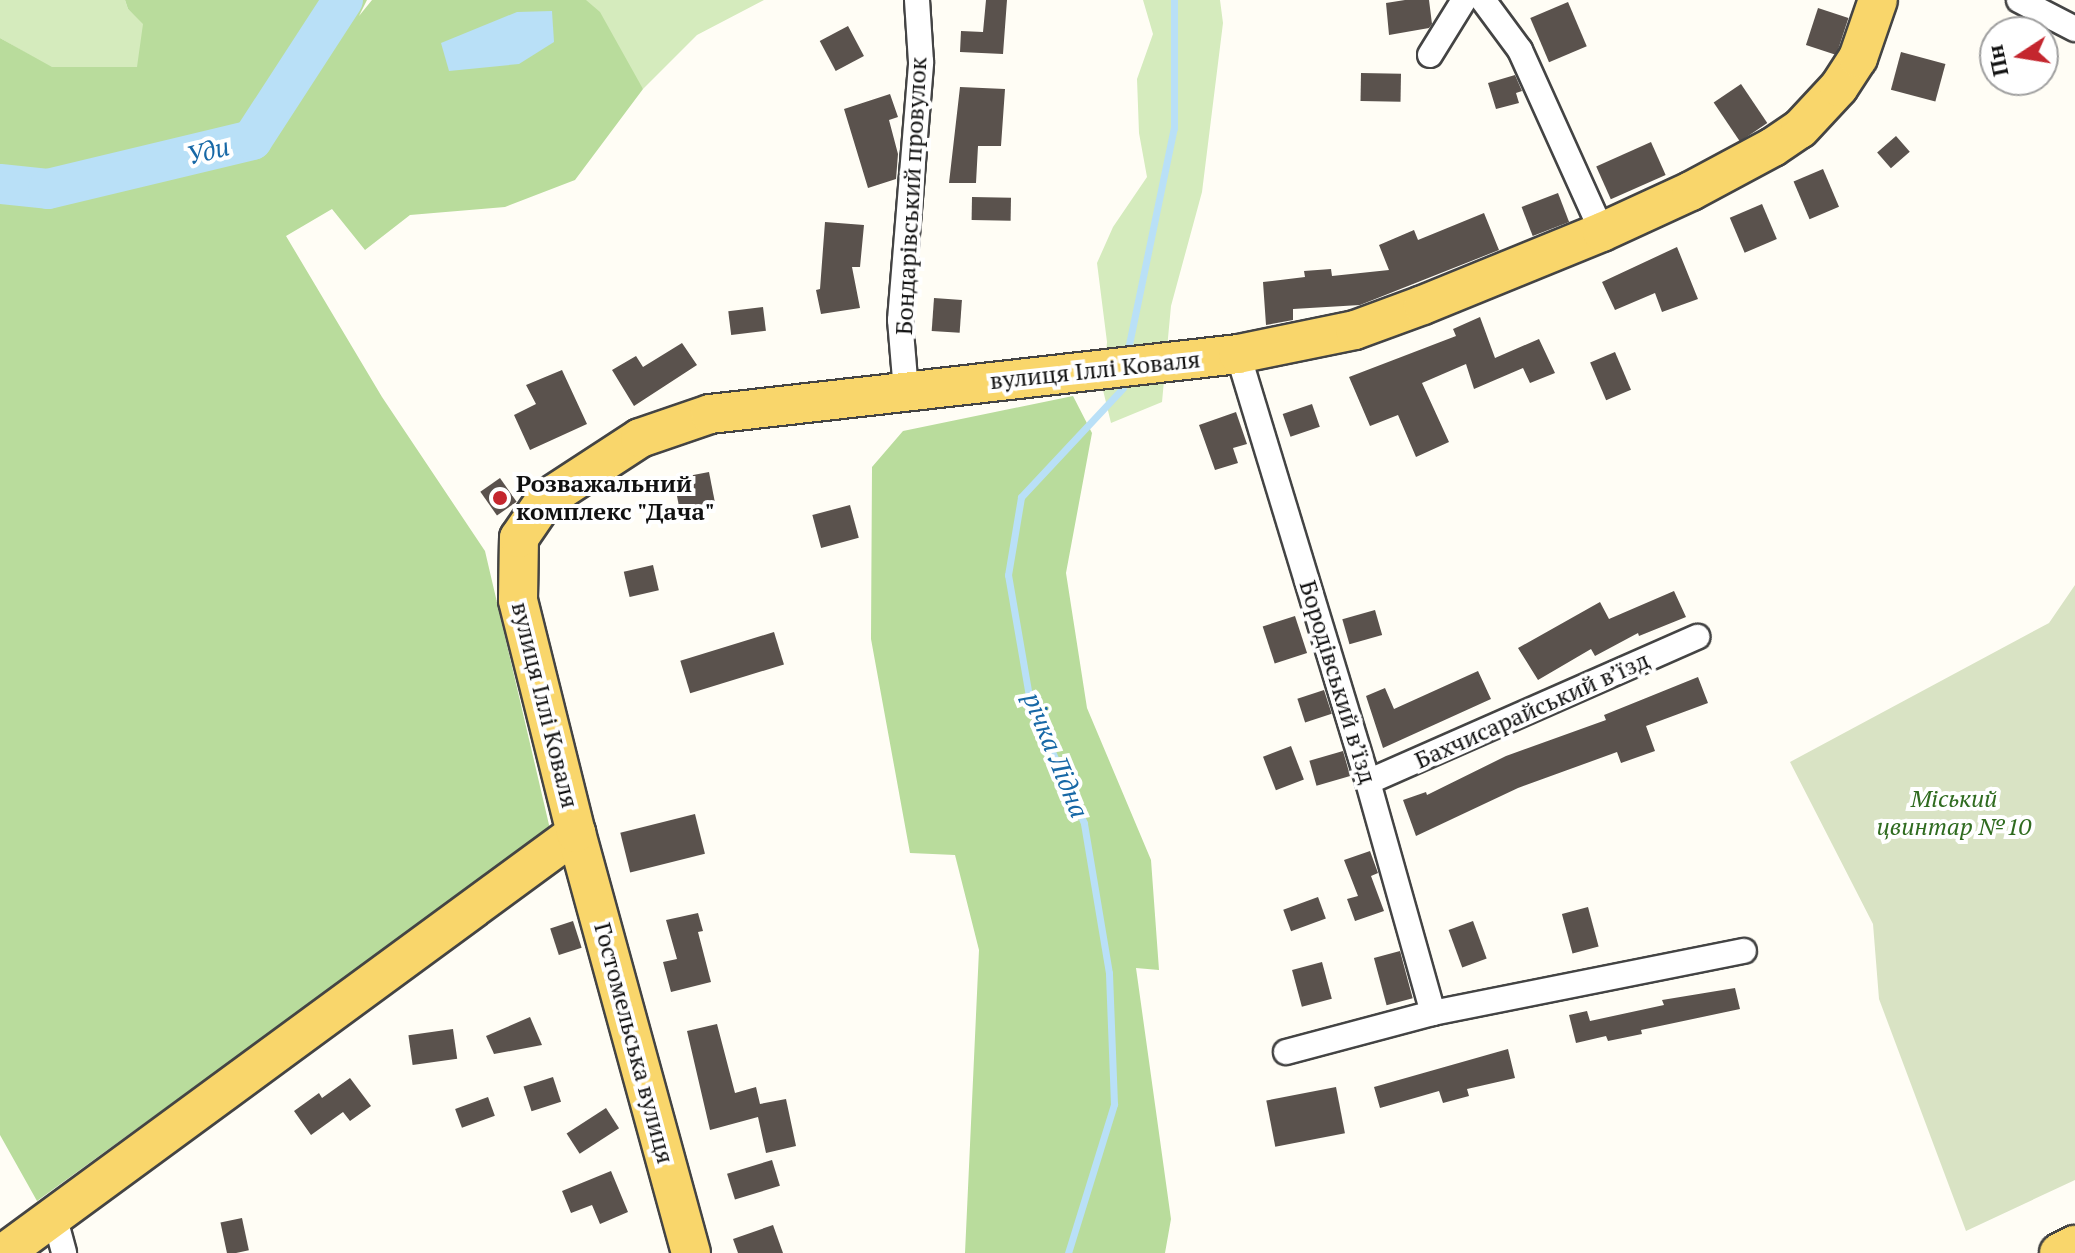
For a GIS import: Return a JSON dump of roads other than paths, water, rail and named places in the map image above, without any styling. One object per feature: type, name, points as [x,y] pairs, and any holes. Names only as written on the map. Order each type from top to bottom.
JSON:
[{"type":"main road","name":"вулиця Іллі Коваля","points":[[4,1253],[576,833],[518,600],[519,538],[545,500],[640,438],[710,414],[1238,354],[1355,330],[1602,232],[1737,168],[1800,129],[1839,87],[1858,58],[1878,0]]},
{"type":"main road","name":"Гостомельська вулиця","points":[[576,833],[691,1253]]},
{"type":"main road","points":[[2059,1253],[2075,1245]]},
{"type":"street","name":"Бондарівський провулок","points":[[906,391],[900,320],[921,62],[917,0]]},
{"type":"street","points":[[1430,55],[1464,0]]},
{"type":"street","points":[[1483,0],[1520,50],[1602,232]]},
{"type":"street","points":[[2019,0],[2075,29]]},
{"type":"street","name":"Бородівський в’їзд","points":[[1238,354],[1368,782],[1433,1013]]},
{"type":"street","name":"Бахчисарайський в’їзд","points":[[1368,782],[1697,637]]},
{"type":"street","points":[[1286,1052],[1433,1013],[1744,951]]},
{"type":"street","points":[[54,1215],[64,1253]]},
{"type":"water","points":[[552,11],[554,42],[519,64],[449,71],[441,43],[517,12]]},
{"type":"waterway","name":"Уди","points":[[0,184],[48,189],[252,140],[343,0]]},
{"type":"waterway","name":"річка Лідна","points":[[1127,354],[1174,128],[1174,0]]},
{"type":"waterway","name":"річка Лідна","points":[[1068,1253],[1114,1104],[1109,973],[1084,823],[1030,702],[1008,575],[1021,497],[1123,388]]},
{"type":"place","name":"Розважальний комплекс \"Дача\"","points":[[500,498]]},
{"type":"park label","name":"Міський цвинтар №10","points":[[1954,813]]}]
